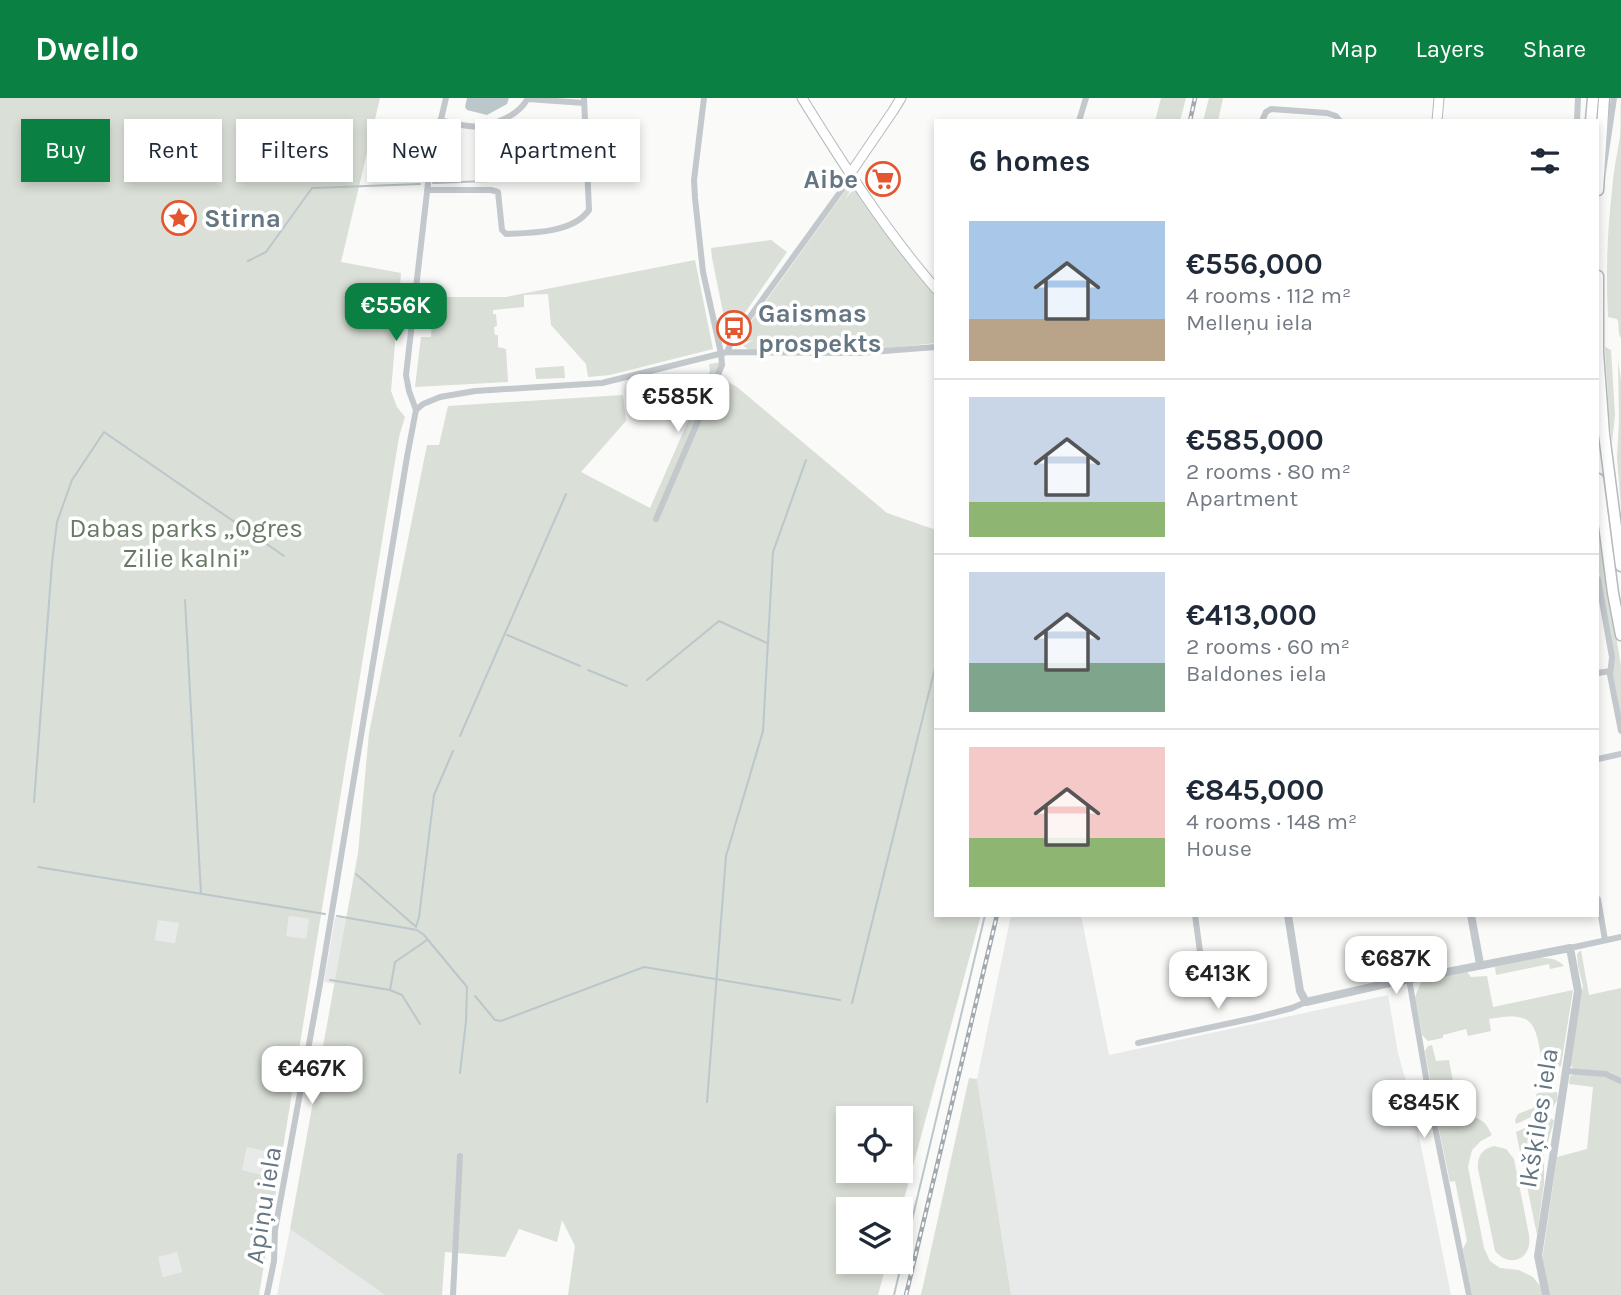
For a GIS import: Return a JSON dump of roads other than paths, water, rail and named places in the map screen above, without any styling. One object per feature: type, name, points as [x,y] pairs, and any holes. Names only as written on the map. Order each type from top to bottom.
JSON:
[{"type":"highway","points":[[1591,119],[1593,98]]},
{"type":"highway","points":[[1599,175],[1604,98]]},
{"type":"highway","points":[[1599,352],[1604,435],[1621,566]]},
{"type":"highway","points":[[1599,487],[1621,635]]},
{"type":"main road","points":[[802,98],[893,236],[934,287]]},
{"type":"main road","points":[[850,174],[901,98]]},
{"type":"main road","points":[[1437,119],[1440,98]]},
{"type":"street","points":[[440,119],[446,98]]},
{"type":"street","points":[[656,519],[718,376],[724,353],[703,272],[695,198],[694,180],[704,98]]},
{"type":"street","points":[[1080,119],[1086,98]]},
{"type":"street","points":[[1577,119],[1578,98]]},
{"type":"street","points":[[1599,186],[1605,164],[1614,98]]},
{"type":"street","points":[[427,190],[498,192],[502,230],[506,234],[549,231],[583,218],[589,210],[584,100],[528,99],[512,116],[490,126],[461,125]]},
{"type":"street","points":[[1263,119],[1271,109],[1327,113],[1338,119]]},
{"type":"street","points":[[724,353],[846,184],[850,174]]},
{"type":"street","points":[[428,182],[406,375],[416,410],[440,397],[475,391],[602,383],[724,353],[858,353],[934,347]]},
{"type":"street","name":"Apiņu iela","points":[[267,1295],[274,1261],[275,1230],[304,1075],[416,410]]},
{"type":"street","points":[[1599,593],[1601,621],[1612,657],[1610,671],[1621,731]]},
{"type":"street","points":[[1599,673],[1610,671]]},
{"type":"street","points":[[1599,759],[1621,754]]},
{"type":"street","points":[[1599,905],[1605,940]]},
{"type":"street","points":[[1195,917],[1204,981]]},
{"type":"street","points":[[1288,917],[1300,991],[1306,1002]]},
{"type":"street","points":[[1471,917],[1480,964]]},
{"type":"street","points":[[1138,1044],[1292,1008],[1306,1002],[1621,936]]},
{"type":"street","name":"Ikšķiles iela","points":[[1546,1295],[1538,1256],[1578,991],[1570,948]]},
{"type":"street","points":[[1409,979],[1469,1295]]},
{"type":"street","points":[[1566,1072],[1606,1074],[1621,1081]]},
{"type":"street","points":[[453,1295],[460,1156]]},
{"type":"waterway","points":[[433,183],[475,181]]},
{"type":"waterway","points":[[248,261],[266,252],[312,188],[420,184]]},
{"type":"waterway","points":[[34,802],[57,522],[72,480],[104,432],[284,556]]},
{"type":"waterway","points":[[707,1102],[726,856],[763,731],[773,552],[806,460]]},
{"type":"waterway","points":[[460,736],[566,494]]},
{"type":"waterway","points":[[185,600],[201,894]]},
{"type":"waterway","points":[[647,680],[719,621],[767,643]]},
{"type":"waterway","points":[[507,635],[580,666]]},
{"type":"waterway","points":[[588,670],[627,686]]},
{"type":"waterway","points":[[852,1003],[934,672]]},
{"type":"waterway","points":[[416,927],[434,795],[453,751]]},
{"type":"waterway","points":[[38,867],[325,914]]},
{"type":"waterway","points":[[356,874],[415,926]]},
{"type":"waterway","points":[[337,916],[417,930],[467,987],[460,1073]]},
{"type":"waterway","points":[[894,1295],[985,917]]},
{"type":"waterway","points":[[390,990],[395,962],[427,940]]},
{"type":"waterway","points":[[475,996],[495,1020],[501,1021],[644,967],[840,1000]]},
{"type":"waterway","points":[[330,980],[390,990],[402,995],[420,1024]]},
{"type":"railway","points":[[1190,119],[1195,98]]},
{"type":"railway","points":[[906,1295],[997,917]]},
{"type":"place","name":"Aibe","points":[[883,179]]},
{"type":"place","name":"Stirna","points":[[179,218]]},
{"type":"place","name":"Gaismas prospekts","points":[[734,328]]},
{"type":"park label","name":"Dabas parks „Ogres Zilie kalni”","points":[[186,543]]}]
